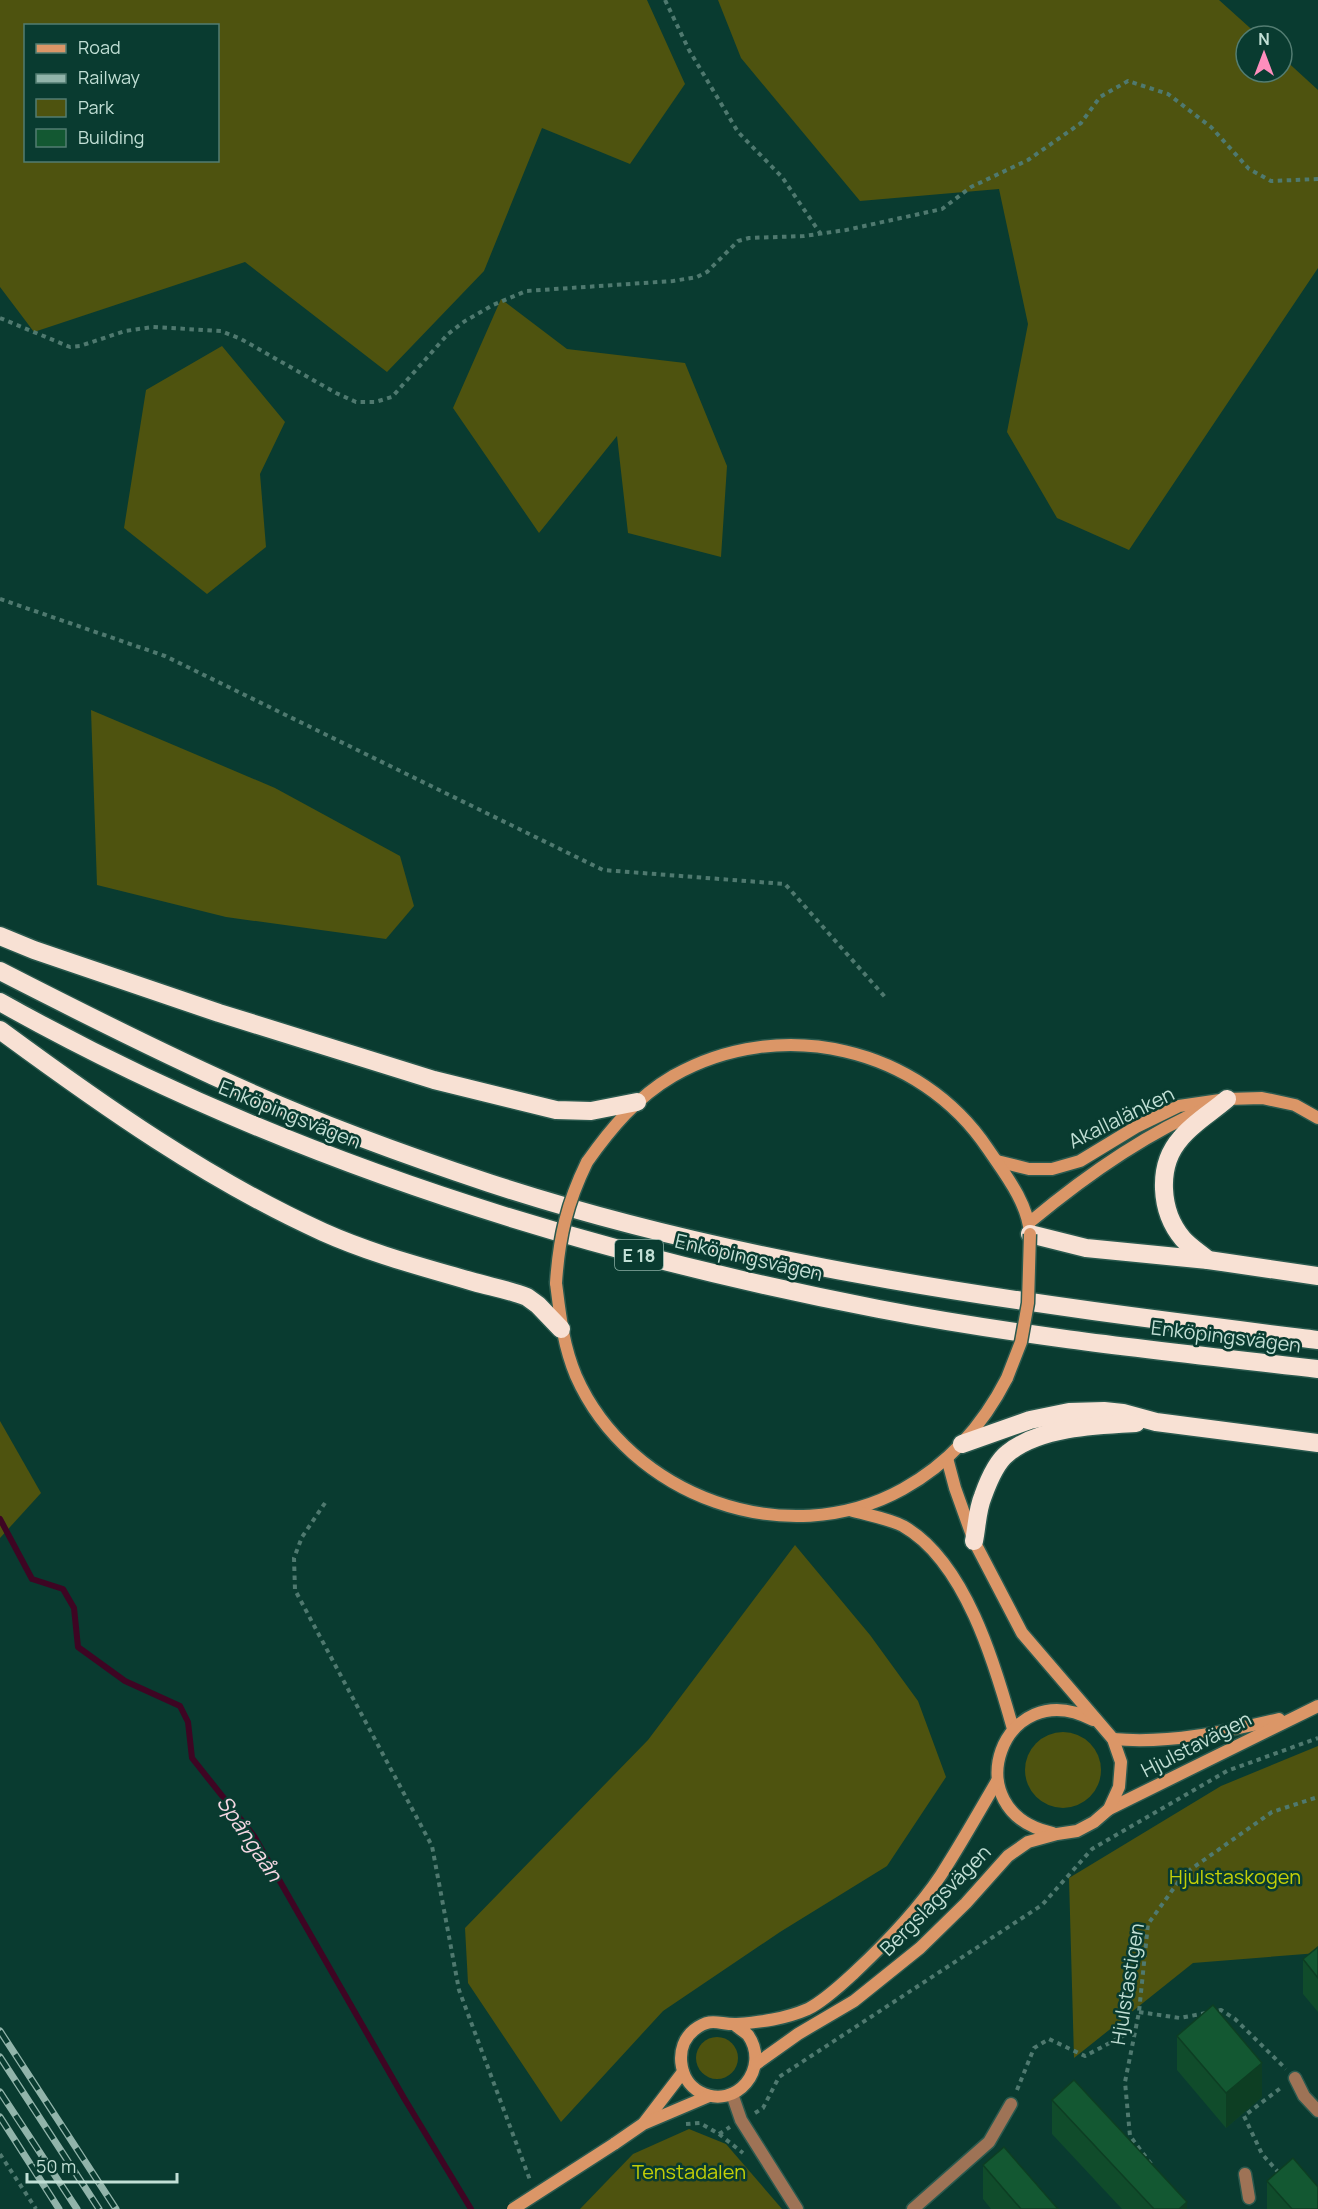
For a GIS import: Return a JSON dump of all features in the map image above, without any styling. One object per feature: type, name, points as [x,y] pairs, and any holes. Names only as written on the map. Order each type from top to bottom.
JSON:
[{"type":"highway","points":[[0,936],[34,950],[219,1012],[434,1080],[556,1110],[591,1111],[637,1102]]},
{"type":"highway","name":"Enköpingsvägen","points":[[0,971],[252,1094],[371,1141],[490,1183],[594,1214],[713,1245],[933,1288],[1318,1340]]},
{"type":"highway","name":"Enköpingsvägen","points":[[0,1002],[160,1084],[290,1141],[401,1183],[578,1240],[739,1280],[880,1309],[1018,1332],[1318,1369]]},
{"type":"highway","points":[[0,1030],[69,1081],[160,1141],[261,1201],[324,1233],[388,1257],[527,1297],[561,1329]]},
{"type":"highway","points":[[1208,1260],[1184,1240],[1169,1218],[1163,1193],[1167,1163],[1180,1138],[1227,1100]]},
{"type":"highway","points":[[1030,1228],[1086,1248],[1208,1260],[1318,1276]]},
{"type":"highway","points":[[962,1444],[1030,1420],[1069,1412],[1104,1411],[1124,1413],[1156,1422],[1318,1443]]},
{"type":"highway","points":[[974,1541],[982,1498],[993,1473],[1006,1454],[1020,1445],[1071,1428],[1156,1422]]},
{"type":"main road","points":[[794,1044],[835,1047],[875,1058],[912,1076],[960,1113],[997,1161],[1009,1180],[1030,1228],[1028,1303],[1021,1341],[995,1402],[962,1444],[947,1458],[901,1490],[848,1510],[795,1516],[758,1514],[718,1504],[682,1489],[649,1468],[620,1442],[596,1411],[577,1377],[561,1329],[556,1283],[558,1251],[564,1220],[587,1162],[610,1130],[637,1102],[673,1076],[714,1057],[753,1047],[794,1044]]},
{"type":"main road","name":"Akallalänken","points":[[997,1161],[1029,1169],[1052,1169],[1080,1161],[1136,1127],[1179,1106],[1262,1098],[1295,1105],[1318,1118]]},
{"type":"main road","name":"Akallalänken","points":[[1030,1228],[1056,1200],[1137,1144],[1180,1119],[1227,1100]]},
{"type":"main road","name":"Bergslagsvägen","points":[[732,2094],[743,2088],[752,2077],[756,2064],[798,2034],[855,2001],[920,1948],[966,1903],[1008,1856],[1028,1842],[1086,1827],[1109,1809],[1119,1787],[1121,1762],[1113,1739],[1022,1633],[974,1541],[947,1458]]},
{"type":"main road","points":[[848,1510],[902,1525],[921,1538],[946,1567],[967,1599],[1000,1683],[1013,1729]]},
{"type":"main road","name":"Hjulstavägen","points":[[1109,1809],[1318,1706]]},
{"type":"main road","name":"Bergslagsvägen","points":[[683,2072],[680,2057],[684,2043],[692,2031],[705,2024],[719,2021],[734,2024],[782,2019],[810,2008],[844,1982],[901,1927],[941,1876],[997,1781],[997,1762],[1002,1744],[1013,1729],[1032,1715],[1054,1709],[1078,1712],[1098,1723]]},
{"type":"main road","name":"Hjulstavägen","points":[[1113,1739],[1139,1742],[1196,1737],[1301,1714]]},
{"type":"main road","points":[[997,1781],[1004,1801],[1018,1818],[1036,1829],[1057,1834]]},
{"type":"main road","points":[[734,2024],[747,2034],[755,2048],[756,2064]]},
{"type":"main road","points":[[643,2124],[683,2072],[689,2083],[698,2091],[710,2096],[721,2097],[732,2094]]},
{"type":"main road","points":[[513,2209],[643,2124],[710,2096]]},
{"type":"street","points":[[1295,2078],[1304,2096],[1318,2111]]},
{"type":"street","points":[[732,2094],[741,2120],[797,2209]]},
{"type":"street","points":[[913,2209],[989,2142],[1011,2104]]},
{"type":"street","points":[[1245,2174],[1249,2198]]},
{"type":"path","points":[[665,0],[689,50],[738,132],[782,177],[820,233]]},
{"type":"path","points":[[0,318],[70,346],[80,346],[125,331],[153,327],[221,331],[241,339],[336,393],[356,402],[375,402],[392,397],[448,334],[465,321],[494,304],[526,291],[673,281],[697,277],[707,272],[738,241],[748,238],[804,236],[875,224],[942,209],[971,187],[1028,160],[1081,123],[1100,97],[1128,81],[1168,94],[1211,127],[1249,169],[1271,181],[1318,179]]},
{"type":"path","points":[[0,598],[165,656],[603,870],[785,884],[885,997]]},
{"type":"path","points":[[325,1503],[302,1537],[294,1558],[295,1590],[432,1846],[459,1990],[533,2188]]},
{"type":"path","points":[[683,2124],[700,2123],[719,2134],[763,2108],[779,2077],[1042,1905],[1092,1849],[1227,1772],[1318,1738]]},
{"type":"path","name":"Hjulstastigen","points":[[1157,2172],[1130,2136],[1125,2082],[1136,2028],[1148,1924],[1184,1874],[1272,1812],[1318,1797]]},
{"type":"path","points":[[1138,2012],[1180,2018],[1221,2010],[1235,2019],[1295,2078],[1244,2116],[1262,2154],[1284,2178]]},
{"type":"path","points":[[1011,2104],[1034,2049],[1049,2040],[1085,2056],[1136,2028]]},
{"type":"path","points":[[0,2154],[36,2209]]},
{"type":"green space","points":[[0,0],[647,0],[685,84],[630,164],[542,128],[484,271],[387,372],[245,262],[34,332],[0,287]]},
{"type":"green space","points":[[718,0],[1219,0],[1246,24],[1234,24],[1234,84],[1294,84],[1294,68],[1318,90],[1318,268],[1129,550],[1057,518],[1007,432],[1028,324],[999,189],[860,201],[741,58]]},
{"type":"green space","points":[[501,299],[567,349],[685,363],[727,466],[721,557],[628,533],[617,436],[539,533],[453,408]]},
{"type":"green space","points":[[222,346],[285,422],[260,474],[266,547],[207,594],[124,528],[146,390]]},
{"type":"green space","points":[[91,710],[275,788],[400,856],[414,906],[386,939],[226,917],[97,885]]},
{"type":"green space","points":[[0,1421],[41,1493],[0,1538]]},
{"type":"green space","points":[[795,1545],[870,1635],[918,1701],[946,1777],[887,1866],[780,1932],[663,2011],[561,2122],[468,1983],[465,1928],[648,1740]]},
{"type":"green space","points":[[1063,1732],[1078,1735],[1090,1743],[1098,1755],[1101,1770],[1098,1785],[1090,1797],[1078,1805],[1063,1808],[1048,1805],[1036,1797],[1028,1785],[1025,1770],[1028,1755],[1036,1743],[1048,1735]]},
{"type":"green space","name":"Hjulstaskogen","points":[[1318,1746],[1318,1953],[1193,1963],[1074,2058],[1069,1878],[1221,1786]]},
{"type":"green space","points":[[717,2037],[732,2043],[738,2058],[732,2073],[717,2079],[702,2073],[696,2058],[702,2043]]},
{"type":"green space","name":"Tenstadalen","points":[[689,2129],[726,2144],[782,2209],[580,2209],[633,2154]]},
{"type":"building","points":[[1318,1947],[1318,1978],[1303,1959]]},
{"type":"building","points":[[1213,2005],[1262,2063],[1226,2093],[1177,2036]]},
{"type":"building","points":[[1074,2080],[1187,2202],[1179,2209],[1154,2209],[1052,2100]]},
{"type":"building","points":[[1004,2147],[1058,2209],[1021,2209],[983,2165]]},
{"type":"building","points":[[1293,2158],[1318,2187],[1318,2209],[1292,2209],[1267,2181]]},
{"type":"waterway","name":"Spångaån","points":[[0,1519],[32,1579],[63,1589],[74,1608],[78,1647],[125,1681],[180,1706],[188,1722],[192,1758],[254,1836],[404,2098],[471,2209]]},
{"type":"railway","points":[[0,2031],[116,2209]]},
{"type":"railway","points":[[0,2057],[99,2209]]},
{"type":"railway","points":[[0,2092],[77,2209]]},
{"type":"railway","points":[[0,2117],[59,2209]]}]
